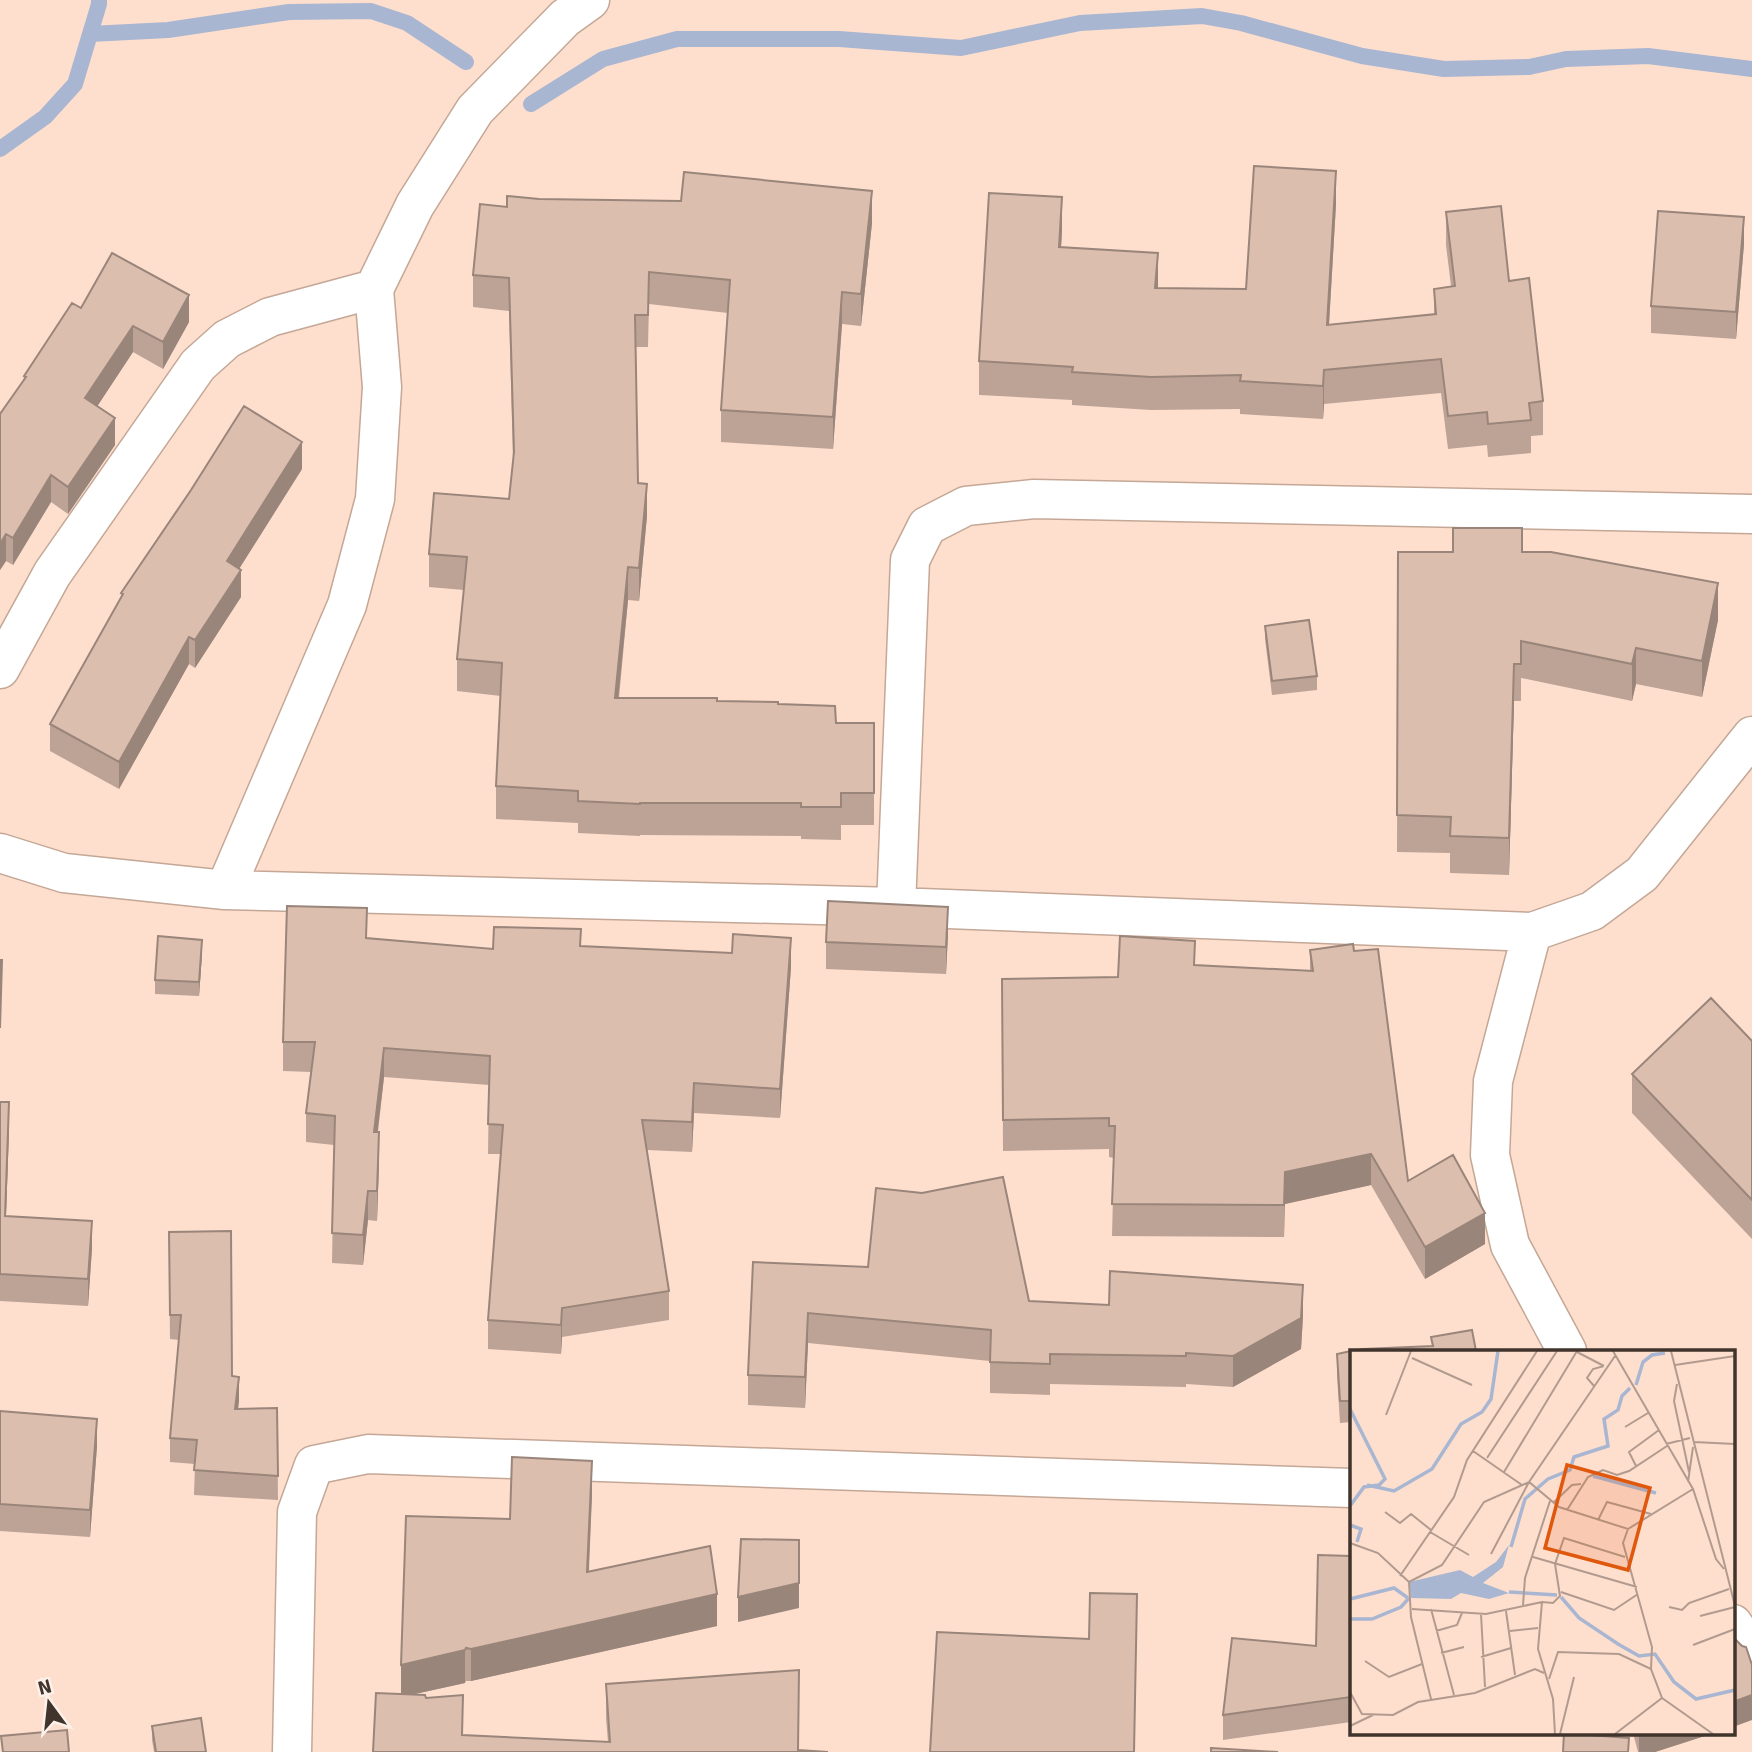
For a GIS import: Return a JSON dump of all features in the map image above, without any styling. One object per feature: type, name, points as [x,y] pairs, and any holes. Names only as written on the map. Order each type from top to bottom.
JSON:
[{"type":"street","points":[[225,890],[347,605],[374,499],[382,387],[374,289],[415,205],[475,110],[565,18],[590,0]]},
{"type":"street","points":[[0,669],[52,574],[198,365],[227,339],[270,317],[374,289]]},
{"type":"street","points":[[897,907],[910,560],[927,526],[966,506],[1034,499],[1752,514]]},
{"type":"street","points":[[0,853],[64,873],[225,890],[897,907],[1532,932],[1592,911],[1642,874],[1752,736]]},
{"type":"street","points":[[1532,932],[1493,1082],[1490,1155],[1510,1245],[1566,1350]]},
{"type":"street","points":[[292,1752],[297,1512],[314,1465],[368,1454],[1350,1488]]},
{"type":"street","points":[[1734,1625],[1752,1652]]},
{"type":"building","points":[[1254,166],[1336,171],[1327,325],[1436,314],[1434,289],[1455,286],[1446,212],[1501,206],[1509,281],[1529,278],[1543,401],[1529,403],[1531,420],[1488,424],[1487,412],[1448,416],[1441,359],[1324,370],[1323,386],[1240,381],[1241,375],[1151,377],[1072,372],[1073,367],[979,361],[989,193],[1062,197],[1059,247],[1158,253],[1155,288],[1246,289]]},
{"type":"building","points":[[684,172],[872,191],[861,294],[842,292],[833,417],[721,410],[730,280],[649,272],[648,315],[635,315],[638,483],[647,484],[639,568],[628,567],[615,698],[717,698],[717,701],[835,706],[836,723],[874,723],[874,793],[841,793],[841,807],[801,807],[801,803],[640,804],[578,801],[578,791],[496,786],[502,663],[457,659],[467,557],[429,554],[434,493],[509,499],[514,452],[509,278],[473,275],[480,204],[507,207],[507,196],[681,201]]},
{"type":"building","points":[[1658,211],[1744,217],[1736,312],[1651,306]]},
{"type":"building","points":[[112,253],[189,295],[163,342],[133,326],[85,398],[115,418],[68,487],[51,475],[13,538],[6,534],[0,544],[0,414],[72,303],[81,308]]},
{"type":"building","points":[[244,406],[302,442],[227,561],[241,570],[195,640],[189,637],[119,762],[50,724],[123,594],[121,593]]},
{"type":"building","points":[[1453,528],[1522,528],[1522,552],[1551,552],[1718,583],[1702,661],[1636,648],[1632,664],[1521,641],[1521,664],[1514,664],[1509,838],[1450,836],[1451,817],[1397,815],[1398,552],[1453,552]]},
{"type":"building","points":[[1309,620],[1317,676],[1272,681],[1265,626]]},
{"type":"building","points":[[828,901],[948,907],[946,947],[826,942]]},
{"type":"building","points":[[287,906],[367,908],[366,938],[493,949],[494,927],[581,929],[580,946],[732,953],[733,934],[791,938],[780,1089],[694,1083],[692,1122],[642,1120],[669,1291],[562,1308],[561,1325],[488,1320],[503,1125],[488,1124],[490,1056],[384,1048],[374,1132],[379,1132],[377,1191],[368,1191],[363,1235],[332,1233],[335,1116],[306,1113],[315,1042],[283,1042]]},
{"type":"building","points":[[158,936],[202,940],[199,982],[155,980]]},
{"type":"building","points":[[1120,936],[1195,941],[1194,965],[1313,971],[1310,950],[1353,944],[1354,951],[1378,949],[1408,1181],[1453,1155],[1485,1213],[1425,1247],[1371,1154],[1285,1172],[1284,1205],[1112,1204],[1115,1126],[1109,1126],[1109,1118],[1003,1120],[1002,979],[1118,977]]},
{"type":"building","points":[[0,960],[2,960],[0,1028]]},
{"type":"building","points":[[1711,998],[1752,1041],[1752,1200],[1632,1074]]},
{"type":"building","points":[[0,1102],[9,1102],[5,1216],[92,1221],[88,1279],[0,1274]]},
{"type":"building","points":[[1003,1177],[1029,1301],[1109,1305],[1110,1271],[1303,1285],[1301,1318],[1233,1356],[1186,1353],[1186,1356],[1050,1354],[1050,1364],[990,1362],[991,1330],[808,1313],[805,1377],[748,1375],[753,1262],[868,1267],[876,1188],[922,1193]]},
{"type":"building","points":[[231,1231],[232,1376],[239,1377],[235,1409],[277,1408],[278,1476],[194,1470],[197,1440],[170,1438],[181,1315],[170,1315],[169,1232]]},
{"type":"building","points":[[1472,1330],[1476,1350],[1358,1350],[1433,1346],[1431,1337]]},
{"type":"building","points":[[1350,1351],[1350,1401],[1340,1401],[1337,1354]]},
{"type":"building","points":[[0,1411],[97,1419],[90,1510],[0,1504]]},
{"type":"building","points":[[512,1457],[592,1461],[587,1572],[710,1546],[717,1594],[466,1648],[401,1665],[406,1516],[510,1519]]},
{"type":"building","points":[[741,1539],[799,1540],[799,1583],[738,1597]]},
{"type":"building","points":[[1318,1555],[1350,1556],[1350,1697],[1223,1715],[1232,1638],[1316,1646]]},
{"type":"building","points":[[1090,1593],[1137,1594],[1134,1752],[930,1752],[937,1632],[1089,1639]]},
{"type":"building","points":[[1734,1638],[1746,1647],[1752,1665],[1752,1695],[1734,1702]]},
{"type":"building","points":[[799,1670],[798,1750],[828,1752],[373,1752],[376,1693],[425,1695],[426,1698],[463,1695],[462,1735],[610,1742],[606,1684]]},
{"type":"building","points":[[201,1718],[206,1752],[156,1752],[152,1726]]},
{"type":"building","points":[[67,1730],[69,1752],[3,1752],[1,1736]]},
{"type":"building","points":[[1564,1734],[1629,1738],[1628,1752],[1563,1752]]},
{"type":"building","points":[[1211,1748],[1278,1752],[1211,1752]]},
{"type":"waterway","points":[[0,149],[45,117],[75,84],[99,0]]},
{"type":"waterway","points":[[90,34],[168,30],[289,12],[371,11],[407,23],[466,62]]},
{"type":"waterway","points":[[531,104],[603,59],[677,39],[839,39],[961,48],[1080,23],[1202,16],[1241,23],[1362,56],[1444,69],[1529,67],[1566,59],[1648,56],[1752,69]]}]
